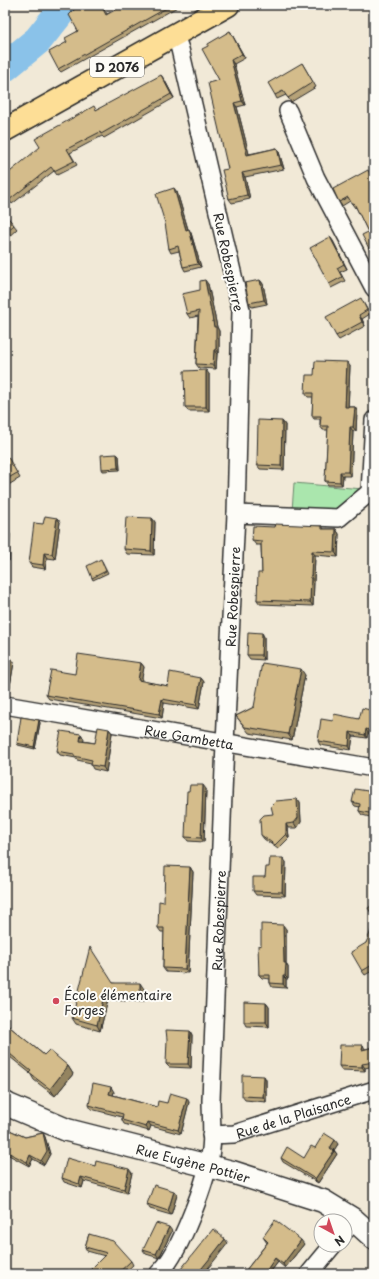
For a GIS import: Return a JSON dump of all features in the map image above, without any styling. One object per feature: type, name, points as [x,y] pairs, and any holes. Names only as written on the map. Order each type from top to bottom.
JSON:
[{"type":"main road","name":"D 2076","points":[[5,130],[228,5]]},
{"type":"street","name":"Rue Robespierre","points":[[158,1274],[163,1270],[176,1249],[197,1200],[208,1166],[211,1148],[211,1100],[225,743],[236,514],[241,310],[180,49],[175,35]]},
{"type":"street","points":[[288,111],[316,178],[374,288]]},
{"type":"street","points":[[236,514],[339,518],[372,492],[374,420]]},
{"type":"street","name":"Rue Gambetta","points":[[5,705],[374,768]]},
{"type":"street","name":"Rue de la Plaisance","points":[[211,1135],[234,1134],[374,1090]]},
{"type":"street","name":"Rue Eugène Pottier","points":[[5,1102],[8,1105],[67,1130],[232,1172],[323,1201],[336,1213]]},
{"type":"street","name":"Rue Eugène Pottier","points":[[353,1227],[374,1238]]},
{"type":"street","points":[[309,1274],[326,1253]]},
{"type":"green space","points":[[294,483],[363,489],[340,512],[292,511]]},
{"type":"building","points":[[79,5],[101,5],[106,15],[124,5],[172,5],[58,69],[49,52],[67,42],[65,38],[78,31],[69,15]]},
{"type":"building","points":[[230,31],[242,54],[231,60],[242,101],[234,103],[247,155],[277,148],[281,165],[242,173],[247,195],[229,199],[222,170],[228,169],[208,83],[219,80],[202,49]]},
{"type":"building","points":[[302,63],[313,82],[288,98],[283,91],[275,95],[268,83]]},
{"type":"building","points":[[161,75],[171,94],[101,134],[100,132],[67,149],[74,161],[54,171],[51,167],[9,200],[5,195],[5,176],[40,147],[35,139],[94,106],[96,110]]},
{"type":"building","points":[[368,170],[374,182],[374,192],[371,194],[374,199],[374,258],[362,235],[368,232],[354,203],[352,204],[348,197],[339,202],[333,189]]},
{"type":"building","points":[[174,188],[186,230],[189,229],[198,264],[183,267],[178,246],[169,249],[165,223],[156,194]]},
{"type":"building","points":[[5,214],[14,225],[5,233]]},
{"type":"building","points":[[330,237],[344,264],[337,268],[342,277],[329,284],[310,248]]},
{"type":"building","points":[[205,280],[214,327],[216,327],[216,349],[214,350],[213,365],[196,364],[199,311],[187,314],[182,294],[200,290],[200,281]]},
{"type":"building","points":[[260,280],[264,300],[249,303],[245,283]]},
{"type":"building","points":[[361,298],[367,310],[359,315],[362,322],[336,336],[326,317]]},
{"type":"building","points":[[315,361],[347,362],[345,407],[355,407],[353,427],[350,427],[348,472],[340,472],[340,482],[325,481],[328,426],[320,426],[321,416],[312,416],[313,393],[305,393],[306,375],[314,375]]},
{"type":"building","points":[[206,370],[206,407],[185,407],[184,371]]},
{"type":"building","points":[[258,420],[282,421],[281,466],[257,465]]},
{"type":"building","points":[[117,454],[118,468],[102,469],[101,455]]},
{"type":"building","points":[[8,457],[17,473],[5,480],[5,459]]},
{"type":"building","points":[[45,516],[57,518],[52,554],[44,553],[43,565],[29,563],[34,523],[43,524]]},
{"type":"building","points":[[126,517],[152,518],[151,551],[124,549]]},
{"type":"building","points":[[275,524],[322,526],[322,529],[336,529],[335,552],[312,551],[310,602],[257,600],[258,573],[262,573],[261,541],[252,540],[253,526],[274,527]]},
{"type":"building","points":[[5,530],[7,530],[6,557],[5,557]]},
{"type":"building","points":[[101,559],[106,571],[92,578],[87,566]]},
{"type":"building","points":[[248,632],[262,633],[261,655],[247,655]]},
{"type":"building","points":[[78,654],[141,663],[138,680],[168,686],[170,672],[201,678],[196,705],[162,699],[159,714],[46,695],[51,670],[75,674]]},
{"type":"building","points":[[5,657],[11,658],[6,688],[5,688]]},
{"type":"building","points":[[262,663],[301,669],[288,734],[245,727],[236,716],[254,707]]},
{"type":"building","points":[[362,708],[374,711],[374,731],[366,729],[365,735],[350,732],[349,746],[318,741],[321,719],[333,721],[334,714],[359,719]]},
{"type":"building","points":[[21,717],[39,720],[34,747],[17,743]]},
{"type":"building","points":[[98,727],[109,729],[103,767],[91,765],[92,760],[74,756],[74,754],[57,751],[61,731],[81,734],[80,741],[95,743]]},
{"type":"building","points":[[190,785],[203,785],[201,838],[185,837],[187,791],[189,791]]},
{"type":"building","points":[[355,789],[374,792],[374,814],[359,811],[360,804],[352,802]]},
{"type":"building","points":[[297,799],[298,818],[294,823],[286,824],[286,834],[275,845],[261,835],[260,819],[264,815],[273,814],[271,806],[276,801]]},
{"type":"building","points":[[270,858],[283,858],[282,892],[253,891],[253,877],[265,877],[266,867],[269,867]]},
{"type":"building","points":[[165,866],[190,867],[185,969],[163,968],[164,928],[158,928],[159,901],[164,902]]},
{"type":"building","points":[[374,904],[374,918],[368,908]]},
{"type":"building","points":[[261,924],[283,925],[284,963],[286,963],[283,984],[270,983],[270,975],[259,975],[258,945],[261,946]]},
{"type":"building","points":[[372,928],[374,929],[374,964],[362,971],[351,952],[366,943]]},
{"type":"building","points":[[90,947],[113,983],[140,983],[140,997],[104,995],[97,1025],[72,1018]]},
{"type":"building","points":[[244,1002],[266,1003],[266,1022],[244,1022]]},
{"type":"building","points":[[5,1023],[44,1055],[49,1050],[68,1066],[50,1089],[29,1073],[31,1071],[5,1050]]},
{"type":"building","points":[[166,1030],[190,1031],[188,1064],[166,1064]]},
{"type":"building","points":[[340,1045],[363,1045],[362,1050],[374,1047],[374,1062],[362,1064],[362,1067],[339,1066]]},
{"type":"building","points":[[242,1075],[264,1076],[263,1097],[242,1096]]},
{"type":"building","points":[[93,1083],[111,1087],[109,1094],[157,1107],[158,1101],[167,1103],[170,1093],[187,1098],[178,1130],[148,1122],[146,1127],[122,1120],[123,1114],[89,1105]]},
{"type":"building","points":[[5,1128],[25,1137],[43,1133],[47,1151],[41,1161],[30,1155],[27,1162],[5,1151]]},
{"type":"building","points":[[324,1133],[335,1140],[330,1148],[334,1151],[315,1179],[281,1158],[287,1147],[304,1158],[311,1146],[315,1148]]},
{"type":"building","points":[[67,1158],[95,1166],[96,1161],[129,1169],[124,1189],[81,1177],[79,1184],[62,1178]]},
{"type":"building","points":[[154,1185],[174,1191],[168,1211],[147,1204]]},
{"type":"building","points":[[275,1220],[301,1240],[283,1264],[275,1258],[264,1274],[243,1274],[268,1242],[263,1237]]},
{"type":"building","points":[[156,1223],[169,1227],[156,1254],[143,1250]]},
{"type":"building","points":[[213,1229],[225,1239],[211,1257],[197,1274],[177,1274]]},
{"type":"building","points":[[89,1234],[113,1241],[131,1261],[117,1274],[82,1274],[89,1271],[107,1253],[85,1247]]},
{"type":"waterway","points":[[5,67],[38,40],[66,5]]},
{"type":"place","name":"École élémentaire Forges","points":[[56,1001]]}]
